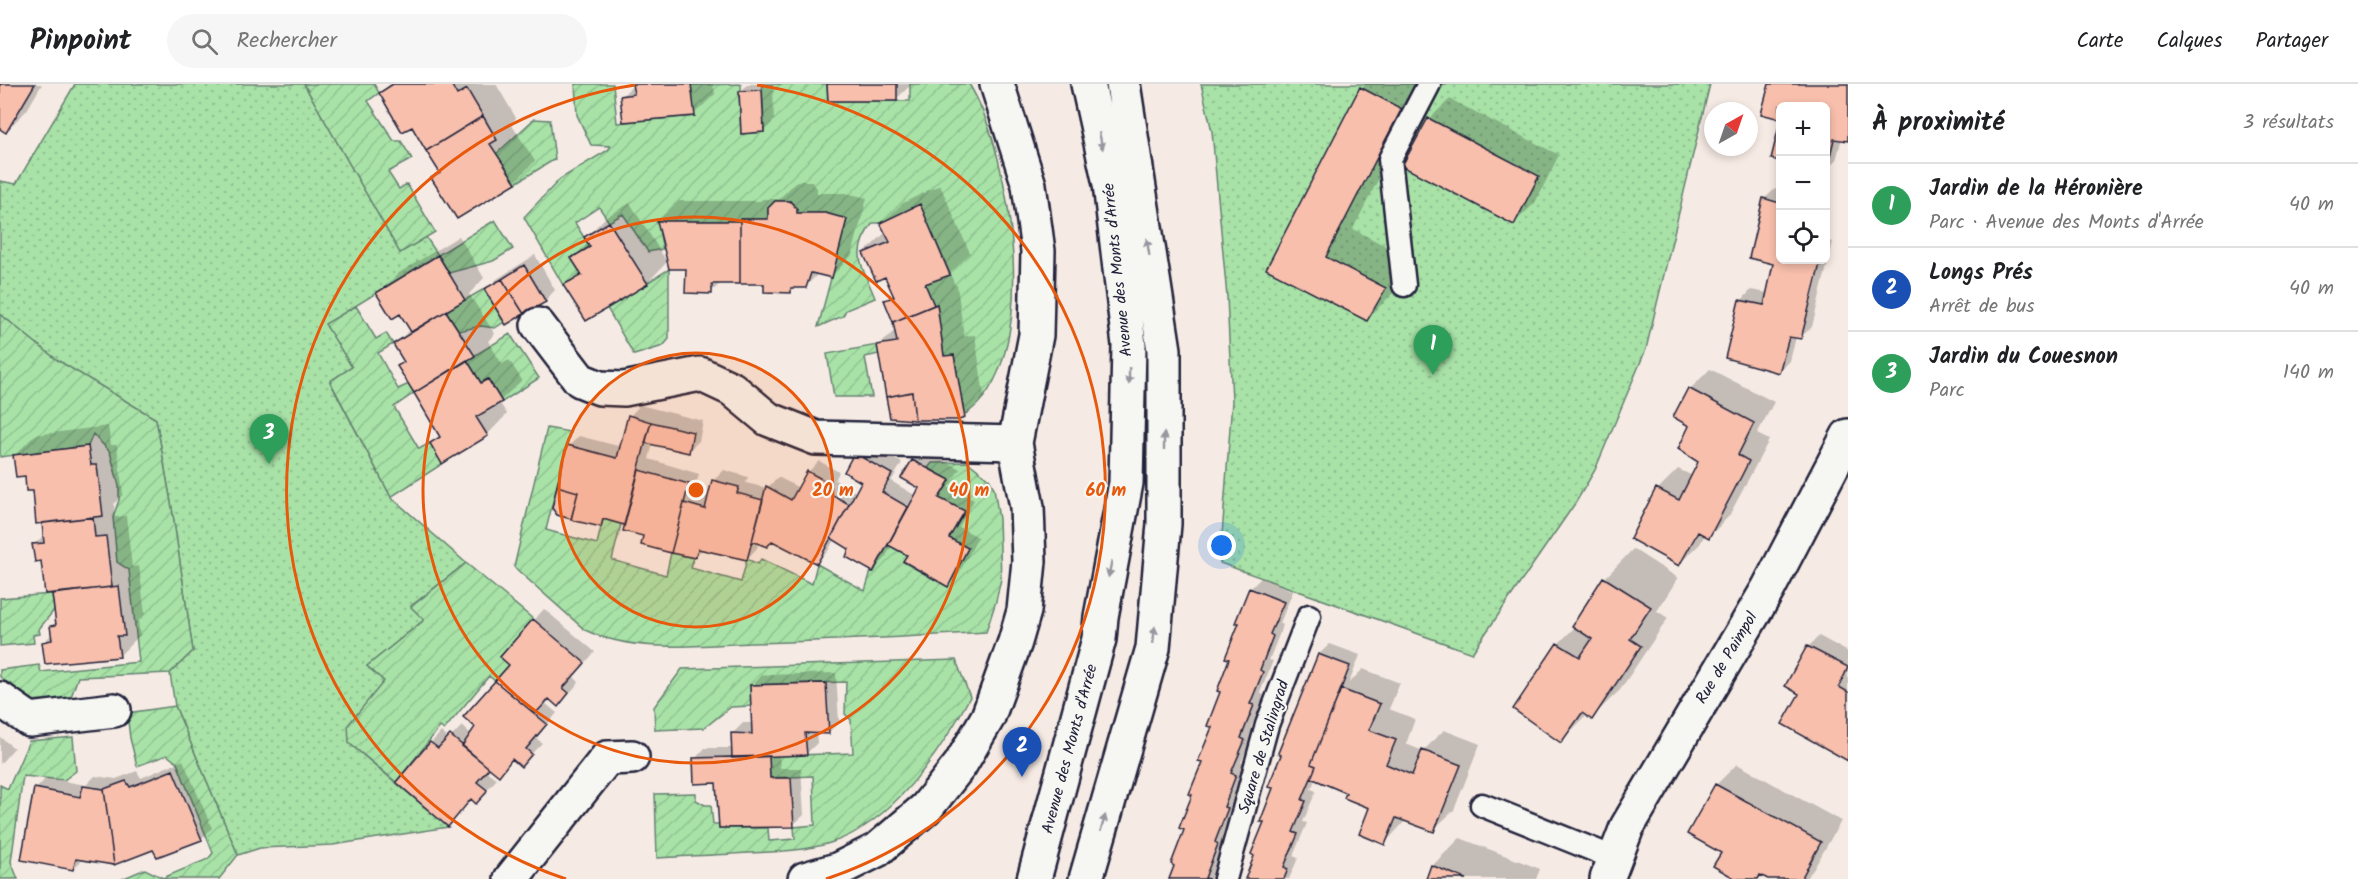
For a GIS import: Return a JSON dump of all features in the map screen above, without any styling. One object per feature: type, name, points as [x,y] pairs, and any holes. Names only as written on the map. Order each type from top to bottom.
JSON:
[{"type":"street","points":[[805,879],[837,870],[877,850],[926,808],[960,765],[988,717],[1016,642],[1025,601],[1029,561],[1027,507],[1015,443],[1036,335],[1038,251],[1029,185],[997,84]]},
{"type":"street","name":"Avenue des Monts d'Arrée","points":[[1034,879],[1099,639],[1126,483],[1129,345],[1110,184],[1088,84]]},
{"type":"street","name":"Avenue des Monts d'Arrée","points":[[1086,879],[1153,648],[1164,524],[1164,350],[1123,84]]},
{"type":"street","points":[[538,326],[580,380],[600,388],[624,388],[700,374],[732,389],[768,419],[816,438],[1015,443]]},
{"type":"street","name":"Rue de Paimpol","points":[[1611,869],[1627,826],[1768,589],[1848,436]]},
{"type":"street","points":[[0,699],[30,720],[114,710]]},
{"type":"street","points":[[511,879],[606,758],[632,757]]},
{"type":"lane","points":[[1404,285],[1390,159],[1429,84]]},
{"type":"lane","name":"Square de Stalingrad","points":[[1225,879],[1268,725],[1309,616]]},
{"type":"lane","points":[[1482,805],[1611,869]]},
{"type":"green space","points":[[75,84],[304,84],[400,253],[426,237],[438,255],[326,324],[352,367],[330,382],[391,497],[466,563],[411,606],[425,619],[367,666],[384,681],[349,743],[448,827],[333,845],[260,848],[238,855],[175,706],[170,673],[193,651],[156,419],[57,360],[0,314],[0,181],[16,184]]},
{"type":"green space","points":[[304,84],[374,84],[379,93],[368,101],[394,141],[401,141],[412,159],[388,172],[399,189],[407,184],[435,232],[400,253]]},
{"type":"green space","points":[[575,84],[613,84],[617,123],[694,116],[691,85],[741,84],[741,92],[739,92],[741,134],[764,132],[762,84],[827,84],[828,101],[910,101],[910,84],[969,84],[984,116],[998,158],[1008,206],[1013,257],[1013,306],[1005,352],[989,389],[964,415],[954,355],[944,356],[937,304],[934,305],[925,284],[950,274],[920,205],[880,223],[873,223],[866,234],[862,243],[860,260],[875,298],[846,310],[843,316],[818,327],[847,219],[825,213],[797,213],[797,209],[790,201],[775,201],[768,208],[768,219],[657,221],[663,249],[648,252],[623,214],[609,222],[599,207],[575,223],[590,247],[571,258],[582,275],[563,285],[524,217],[560,179],[611,146],[591,145],[577,115]]},
{"type":"green space","points":[[1201,84],[1710,84],[1646,349],[1595,470],[1576,502],[1472,653],[1220,563],[1232,401],[1227,297],[1212,131]]},
{"type":"green space","points":[[534,119],[550,120],[555,159],[516,183],[496,154]]},
{"type":"green space","points":[[495,220],[513,249],[493,261],[449,273],[438,255]]},
{"type":"green space","points":[[669,269],[669,339],[663,346],[634,355],[607,308]]},
{"type":"green space","points":[[484,289],[504,322],[495,328],[481,326],[459,331],[446,311]]},
{"type":"green space","points":[[356,306],[376,339],[386,333],[393,344],[378,353],[398,389],[409,384],[414,393],[394,407],[419,449],[430,443],[442,464],[391,497],[330,381],[352,367],[325,324]]},
{"type":"green space","points":[[0,314],[57,360],[156,419],[193,651],[170,673],[78,677],[71,697],[31,701],[0,677],[0,670],[39,665],[41,672],[139,662],[129,570],[117,562],[113,517],[119,500],[119,486],[110,452],[93,434],[88,446],[0,457]]},
{"type":"green space","points":[[510,334],[539,378],[502,402],[488,379],[481,383],[467,360]]},
{"type":"green space","points":[[877,345],[879,354],[865,357],[872,397],[834,397],[827,354]]},
{"type":"green space","points":[[547,428],[570,432],[546,530],[597,544],[603,519],[621,524],[612,560],[666,575],[671,553],[693,558],[691,568],[741,582],[747,559],[758,564],[761,559],[812,584],[817,564],[865,591],[871,571],[874,572],[888,545],[907,555],[903,562],[948,587],[968,548],[949,538],[964,511],[939,498],[950,480],[928,468],[932,463],[968,462],[989,479],[994,488],[999,519],[1001,579],[986,632],[667,646],[604,638],[585,630],[514,567]]},
{"type":"green space","points":[[466,563],[533,619],[500,657],[509,665],[495,681],[489,676],[444,730],[440,727],[396,782],[349,743],[348,725],[384,681],[367,666],[424,620],[411,607]]},
{"type":"green space","points":[[52,594],[54,610],[39,629],[40,634],[33,635],[34,643],[0,646],[0,598]]},
{"type":"green space","points":[[956,660],[970,697],[929,762],[894,803],[874,820],[853,833],[830,843],[810,848],[779,852],[657,858],[655,794],[696,793],[696,800],[705,805],[711,805],[713,824],[719,824],[719,828],[768,828],[769,841],[795,839],[794,827],[815,825],[813,776],[770,778],[769,756],[853,753],[851,720],[845,714],[846,682],[750,685],[751,706],[731,707],[704,728],[655,730],[654,707],[682,669]]},
{"type":"green space","points":[[175,706],[238,855],[219,879],[122,879],[145,869],[163,878],[208,859],[213,853],[177,763],[167,755],[137,766],[127,713]]},
{"type":"green space","points":[[73,737],[76,771],[64,780],[23,776],[11,862],[18,879],[0,879],[0,785],[8,789],[29,741]]},
{"type":"building","points":[[0,84],[35,84],[6,133],[0,129]]},
{"type":"building","points":[[393,84],[451,84],[457,95],[467,89],[483,116],[426,151],[412,127],[402,132],[379,93]]},
{"type":"building","points":[[632,84],[691,84],[695,116],[623,122],[620,96],[634,94]]},
{"type":"building","points":[[827,84],[897,84],[897,101],[828,101]]},
{"type":"building","points":[[1769,84],[1848,84],[1848,141],[1834,139],[1830,156],[1830,102],[1776,102],[1776,118],[1761,114]]},
{"type":"building","points":[[1360,87],[1402,109],[1326,257],[1386,288],[1367,321],[1266,269]]},
{"type":"building","points":[[762,90],[764,132],[741,134],[739,91]]},
{"type":"building","points":[[483,116],[497,140],[490,144],[516,183],[457,219],[431,178],[440,173],[426,151]]},
{"type":"building","points":[[1428,118],[1539,176],[1514,225],[1402,166]]},
{"type":"building","points":[[1776,138],[1776,160],[1771,159]]},
{"type":"building","points":[[1763,198],[1776,202],[1776,264],[1820,264],[1801,339],[1789,337],[1779,373],[1725,358],[1739,300],[1764,305],[1773,264],[1749,258]]},
{"type":"building","points":[[775,201],[790,201],[797,209],[797,213],[825,213],[847,219],[832,278],[811,273],[806,288],[791,288],[791,293],[764,292],[764,284],[740,284],[740,219],[768,219],[768,208]]},
{"type":"building","points":[[920,204],[950,275],[925,284],[934,305],[893,322],[884,300],[894,297],[885,277],[876,281],[863,253],[890,242],[880,223]]},
{"type":"building","points":[[657,221],[740,221],[740,284],[712,284],[712,294],[685,293],[686,269],[669,269]]},
{"type":"building","points":[[609,222],[648,284],[586,321],[563,285],[582,275],[571,258],[590,247],[584,237]]},
{"type":"building","points":[[438,255],[465,300],[411,332],[400,314],[392,319],[376,293]]},
{"type":"building","points":[[524,265],[546,302],[524,314],[502,279]]},
{"type":"building","points":[[502,279],[524,314],[506,325],[484,289]]},
{"type":"building","points":[[937,304],[944,356],[954,355],[965,418],[915,420],[912,392],[886,397],[877,345],[897,342],[893,322]]},
{"type":"building","points":[[446,311],[475,356],[414,393],[397,366],[404,362],[393,344]]},
{"type":"building","points":[[467,360],[481,383],[488,379],[502,402],[476,417],[488,436],[442,464],[430,443],[440,437],[414,393]]},
{"type":"building","points":[[1688,388],[1754,423],[1738,455],[1749,461],[1709,538],[1698,532],[1679,566],[1630,539],[1656,488],[1679,500],[1698,462],[1678,449],[1689,426],[1673,417]]},
{"type":"building","points":[[912,392],[915,420],[890,418],[886,397]]},
{"type":"building","points":[[628,415],[651,422],[624,525],[603,519],[601,527],[571,520],[578,492],[557,486],[567,445],[617,458]]},
{"type":"building","points":[[651,422],[693,432],[689,453],[645,443]]},
{"type":"building","points":[[88,446],[91,465],[97,465],[103,516],[36,524],[33,491],[26,491],[25,476],[16,477],[13,455]]},
{"type":"building","points":[[854,453],[892,474],[882,492],[908,507],[873,572],[846,557],[849,549],[831,538],[861,482],[844,472]]},
{"type":"building","points":[[912,460],[950,480],[939,498],[965,511],[949,538],[968,548],[948,587],[903,561],[907,555],[888,545],[919,488],[901,478]]},
{"type":"building","points":[[639,470],[689,484],[671,553],[641,545],[643,536],[623,531]]},
{"type":"building","points":[[807,471],[829,483],[825,491],[849,504],[817,564],[772,541],[767,547],[752,541],[766,486],[791,500]]},
{"type":"building","points":[[712,480],[739,487],[737,493],[763,500],[747,560],[698,549],[695,558],[671,553],[684,503],[705,509]]},
{"type":"building","points":[[557,486],[578,492],[571,519],[557,515],[552,508]]},
{"type":"building","points":[[93,517],[95,537],[106,536],[112,587],[45,594],[41,561],[35,562],[32,544],[44,543],[42,523]]},
{"type":"building","points":[[1603,577],[1651,607],[1630,639],[1641,646],[1592,720],[1582,713],[1561,743],[1513,709],[1557,643],[1580,657],[1592,639],[1572,626]]},
{"type":"building","points":[[119,586],[125,636],[117,636],[120,657],[45,664],[42,642],[52,640],[50,626],[56,625],[52,594]]},
{"type":"building","points":[[1249,588],[1284,602],[1270,634],[1273,636],[1260,670],[1263,672],[1250,704],[1254,705],[1241,738],[1245,740],[1231,773],[1236,775],[1224,807],[1228,808],[1215,842],[1218,844],[1205,878],[1209,879],[1169,879],[1174,866],[1171,864],[1184,830],[1179,828],[1202,762],[1198,761],[1212,727],[1207,726],[1229,659],[1225,658],[1239,623],[1235,623]]},
{"type":"building","points":[[533,619],[585,663],[563,688],[569,693],[558,707],[549,699],[535,714],[495,681],[509,665],[500,657]]},
{"type":"building","points":[[1807,646],[1848,667],[1839,687],[1848,692],[1848,761],[1782,724],[1799,694],[1785,686]]},
{"type":"building","points":[[1318,654],[1350,666],[1311,764],[1316,766],[1302,800],[1306,801],[1293,832],[1298,834],[1284,867],[1288,869],[1284,879],[1245,879],[1254,856],[1251,854],[1264,822],[1260,822],[1273,788],[1268,787],[1281,755],[1278,753]]},
{"type":"building","points":[[495,681],[547,724],[526,749],[532,754],[521,767],[512,759],[499,776],[462,746],[475,727],[463,717]]},
{"type":"building","points":[[826,683],[829,734],[805,733],[807,755],[732,758],[731,733],[752,734],[750,685]]},
{"type":"building","points":[[1341,689],[1380,704],[1369,730],[1396,740],[1386,764],[1412,775],[1422,750],[1461,765],[1434,832],[1396,818],[1385,845],[1359,834],[1369,808],[1344,798],[1346,793],[1311,778],[1316,766],[1311,764]]},
{"type":"building","points":[[450,735],[489,768],[477,782],[487,790],[485,794],[476,804],[471,799],[448,827],[396,782],[430,742],[438,748]]},
{"type":"building","points":[[769,756],[770,778],[791,778],[794,827],[719,828],[716,783],[694,784],[693,758]]},
{"type":"building","points":[[173,770],[202,840],[157,857],[153,850],[114,865],[104,789],[126,781],[130,787]]},
{"type":"building","points":[[1715,784],[1821,842],[1801,879],[1768,879],[1760,875],[1758,879],[1736,879],[1713,866],[1721,853],[1687,834]]},
{"type":"building","points":[[83,786],[104,789],[114,865],[76,859],[73,870],[21,860],[34,788],[80,797]]},
{"type":"building","points":[[1431,865],[1466,879],[1426,879]]},
{"type":"place","name":"Jardin de la Héronière","points":[[1433,375]]},
{"type":"place","name":"Jardin du Couesnon","points":[[269,464]]},
{"type":"place","name":"Longs Prés","points":[[1022,777]]}]
